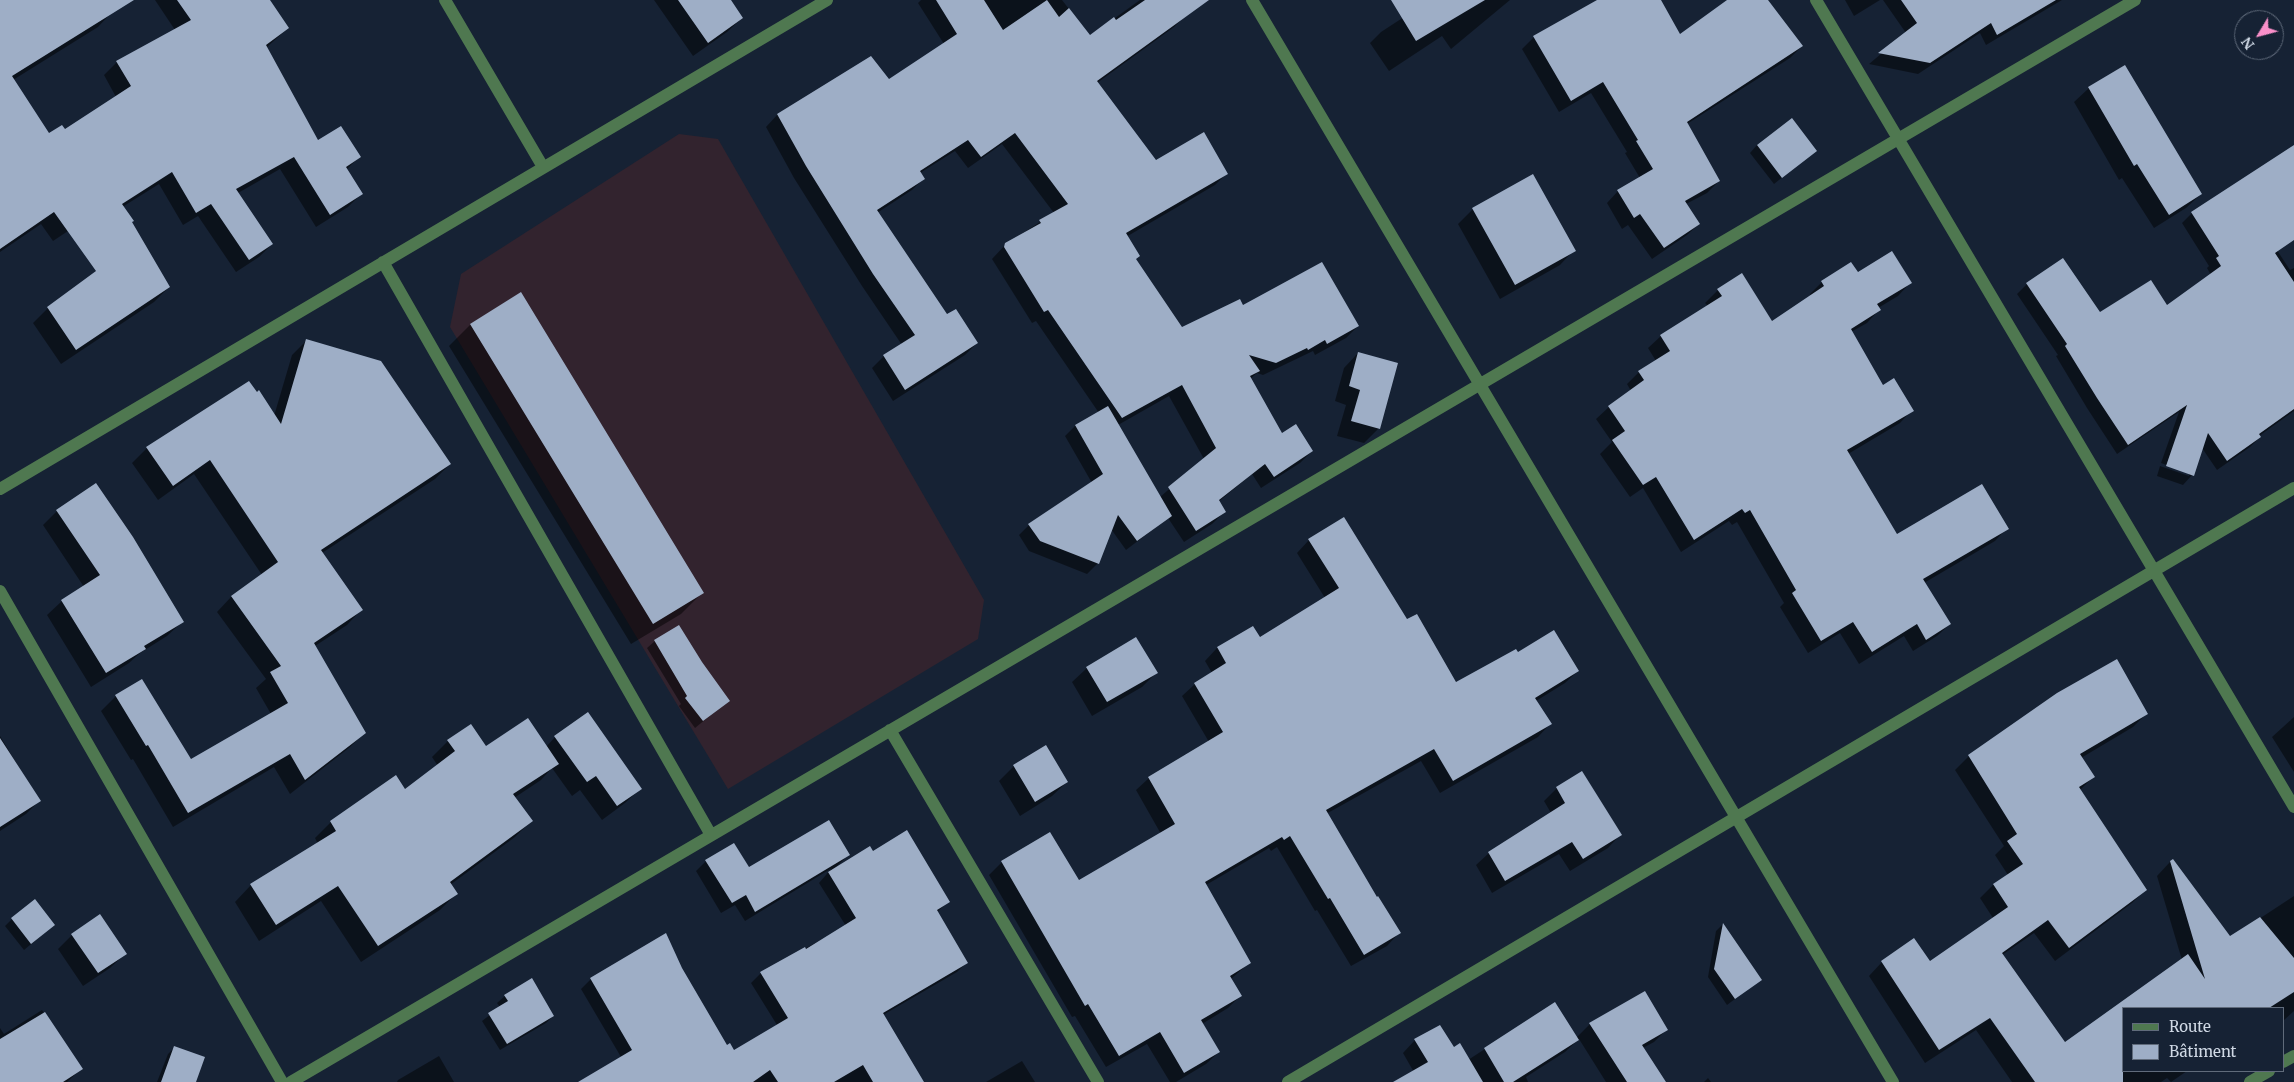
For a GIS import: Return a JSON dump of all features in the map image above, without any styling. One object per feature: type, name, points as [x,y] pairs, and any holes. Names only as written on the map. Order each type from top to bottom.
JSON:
[{"type":"street","points":[[445,0],[544,167]]},
{"type":"street","points":[[0,489],[827,0]]},
{"type":"street","points":[[1252,0],[1893,1082]]},
{"type":"street","points":[[1816,0],[2294,807]]},
{"type":"street","points":[[291,1082],[2134,0]]},
{"type":"street","points":[[383,262],[711,835]]},
{"type":"street","points":[[1288,1082],[2294,488]]},
{"type":"street","points":[[0,591],[282,1082]]},
{"type":"street","points":[[890,730],[1098,1082]]},
{"type":"street","points":[[2250,1082],[2267,1072]]},
{"type":"shaded area","points":[[679,134],[718,139],[984,600],[978,639],[728,789],[450,327],[461,274]]},
{"type":"building","points":[[0,0],[134,0],[12,76],[49,133],[62,125],[65,129],[131,86],[116,61],[191,20],[177,0],[270,0],[289,28],[266,45],[318,140],[341,126],[361,157],[346,167],[363,194],[330,215],[294,157],[236,189],[273,244],[249,260],[211,204],[196,213],[172,172],[122,204],[134,221],[132,222],[170,287],[76,350],[47,307],[96,271],[54,212],[0,249]]},
{"type":"building","points":[[678,0],[731,0],[743,18],[708,43]]},
{"type":"building","points":[[936,0],[984,0],[1003,30],[1047,0],[1059,17],[1069,8],[1090,35],[1114,17],[1116,20],[1145,0],[1209,0],[1097,81],[1156,160],[1204,132],[1228,174],[1126,233],[1140,256],[1136,259],[1182,327],[1240,299],[1243,305],[1322,262],[1359,326],[1327,344],[1325,340],[1308,350],[1307,348],[1276,363],[1249,355],[1260,371],[1250,376],[1282,433],[1296,424],[1313,451],[1274,477],[1265,464],[1219,500],[1226,512],[1196,531],[1168,487],[1216,448],[1182,385],[1122,418],[1048,310],[1044,312],[1004,247],[1005,243],[1041,223],[1039,220],[1068,204],[1015,133],[981,157],[968,140],[920,171],[925,179],[877,210],[947,314],[956,309],[978,343],[905,390],[883,355],[915,335],[873,274],[806,166],[777,114],[871,56],[889,79],[957,34]]},
{"type":"building","points":[[1391,0],[1485,0],[1416,41]]},
{"type":"building","points":[[1597,0],[1661,0],[1680,34],[1727,0],[1768,0],[1803,46],[1687,122],[1720,181],[1685,201],[1700,224],[1664,248],[1640,214],[1634,218],[1617,190],[1653,169],[1603,82],[1571,101],[1533,36]]},
{"type":"building","points":[[1901,0],[2056,0],[1997,35],[1991,23],[1930,63],[1878,53],[1917,23]]},
{"type":"building","points":[[2125,65],[2202,194],[2169,215],[2137,164],[2134,166],[2088,87]]},
{"type":"building","points":[[1792,118],[1817,151],[1782,178],[1757,145]]},
{"type":"building","points":[[2294,145],[2294,240],[2275,253],[2294,282],[2294,409],[2259,434],[2261,437],[2227,461],[2208,433],[2194,476],[2166,466],[2187,405],[2128,445],[2065,346],[2067,344],[2026,283],[2063,258],[2100,312],[2151,280],[2167,305],[2221,266],[2216,258],[2219,256],[2191,212]]},
{"type":"building","points":[[1533,174],[1576,251],[1515,285],[1472,208]]},
{"type":"building","points":[[1892,251],[1912,283],[1877,304],[1881,310],[1851,329],[1883,385],[1894,378],[1914,411],[1847,450],[1897,534],[1982,484],[2009,529],[1923,579],[1951,624],[1926,640],[1917,624],[1872,652],[1853,622],[1821,641],[1792,593],[1796,590],[1750,510],[1745,513],[1742,509],[1694,540],[1656,477],[1643,485],[1612,440],[1625,431],[1608,406],[1644,380],[1638,371],[1670,351],[1660,335],[1722,296],[1717,289],[1742,273],[1772,321],[1824,286],[1821,281],[1851,262],[1858,272]]},
{"type":"building","points":[[521,292],[704,593],[653,624],[470,324]]},
{"type":"building","points":[[306,339],[381,361],[451,464],[321,550],[363,610],[314,643],[366,733],[305,780],[290,754],[188,813],[148,745],[146,746],[115,695],[142,679],[191,759],[288,703],[270,672],[281,666],[231,596],[278,562],[210,460],[173,486],[146,447],[249,381],[257,392],[259,390],[281,424]]},
{"type":"building","points":[[1358,352],[1398,363],[1380,429],[1351,421],[1360,390],[1349,386]]},
{"type":"building","points":[[1108,406],[1172,516],[1137,541],[1118,515],[1099,564],[1040,541],[1028,524],[1103,474],[1075,425]]},
{"type":"building","points":[[96,483],[133,537],[184,622],[144,646],[146,649],[106,673],[61,600],[100,575],[56,510]]},
{"type":"building","points":[[1344,517],[1407,619],[1417,614],[1456,682],[1516,649],[1518,652],[1554,630],[1579,671],[1535,698],[1552,724],[1453,781],[1434,749],[1326,810],[1377,897],[1401,933],[1364,955],[1290,836],[1284,840],[1282,837],[1205,882],[1251,963],[1230,976],[1242,996],[1201,1020],[1220,1052],[1184,1073],[1160,1032],[1119,1056],[1088,1004],[1085,1006],[1001,861],[1050,832],[1079,880],[1175,824],[1148,777],[1223,732],[1194,683],[1226,663],[1217,647],[1253,626],[1260,637],[1339,588],[1308,539]]},
{"type":"building","points":[[679,625],[702,662],[730,701],[703,721],[685,698],[687,696],[654,640]]},
{"type":"building","points":[[1136,637],[1158,673],[1107,702],[1086,667]]},
{"type":"building","points":[[2117,659],[2148,714],[2080,754],[2095,777],[2079,787],[2147,890],[2069,948],[2048,920],[2002,953],[2065,1042],[2188,954],[2205,979],[2170,861],[2173,859],[2230,936],[2260,917],[2294,958],[2294,992],[2271,1007],[2122,1007],[2123,1082],[2035,1082],[1990,1018],[1939,1050],[1881,961],[1914,938],[1930,961],[2008,907],[1993,884],[2023,864],[2007,841],[2017,834],[1968,755],[2057,693]]},
{"type":"building","points":[[588,712],[642,789],[617,806],[596,776],[587,782],[554,736]]},
{"type":"building","points":[[528,718],[559,764],[513,794],[533,821],[450,882],[458,894],[378,946],[338,886],[276,925],[250,884],[336,831],[330,821],[396,775],[405,789],[455,751],[447,740],[471,724],[486,746]]},
{"type":"building","points":[[0,738],[41,801],[0,827]]},
{"type":"building","points":[[1046,745],[1068,782],[1035,802],[1013,765]]},
{"type":"building","points":[[1582,771],[1622,835],[1583,859],[1572,842],[1505,881],[1488,852],[1565,803],[1556,787]]},
{"type":"building","points":[[829,820],[850,855],[755,912],[746,895],[732,903],[705,860],[734,843],[749,867]]},
{"type":"building","points":[[907,830],[950,902],[937,910],[968,963],[883,1013],[924,1082],[873,1082],[863,1065],[834,1082],[778,1082],[770,1070],[753,1082],[578,1082],[632,1050],[590,978],[666,933],[682,968],[727,1045],[730,1043],[734,1050],[788,1018],[760,972],[805,947],[806,949],[856,918],[828,872],[870,846],[873,851]]},
{"type":"building","points":[[35,899],[55,925],[31,944],[11,918]]},
{"type":"building","points":[[100,914],[127,954],[98,973],[71,934]]},
{"type":"building","points":[[1723,923],[1762,980],[1735,999],[1714,969]]},
{"type":"building","points":[[532,978],[554,1016],[507,1044],[488,1013],[508,1001],[504,995]]},
{"type":"building","points":[[1645,991],[1668,1030],[1642,1045],[1666,1082],[1627,1082],[1589,1023]]},
{"type":"building","points":[[1555,1002],[1579,1040],[1513,1082],[1504,1082],[1484,1048]]},
{"type":"building","points":[[45,1012],[83,1069],[63,1082],[0,1082],[0,1039]]},
{"type":"building","points":[[1440,1025],[1454,1047],[1460,1043],[1483,1082],[1393,1082],[1428,1062],[1414,1039]]},
{"type":"building","points":[[174,1046],[205,1057],[196,1082],[161,1082]]}]
